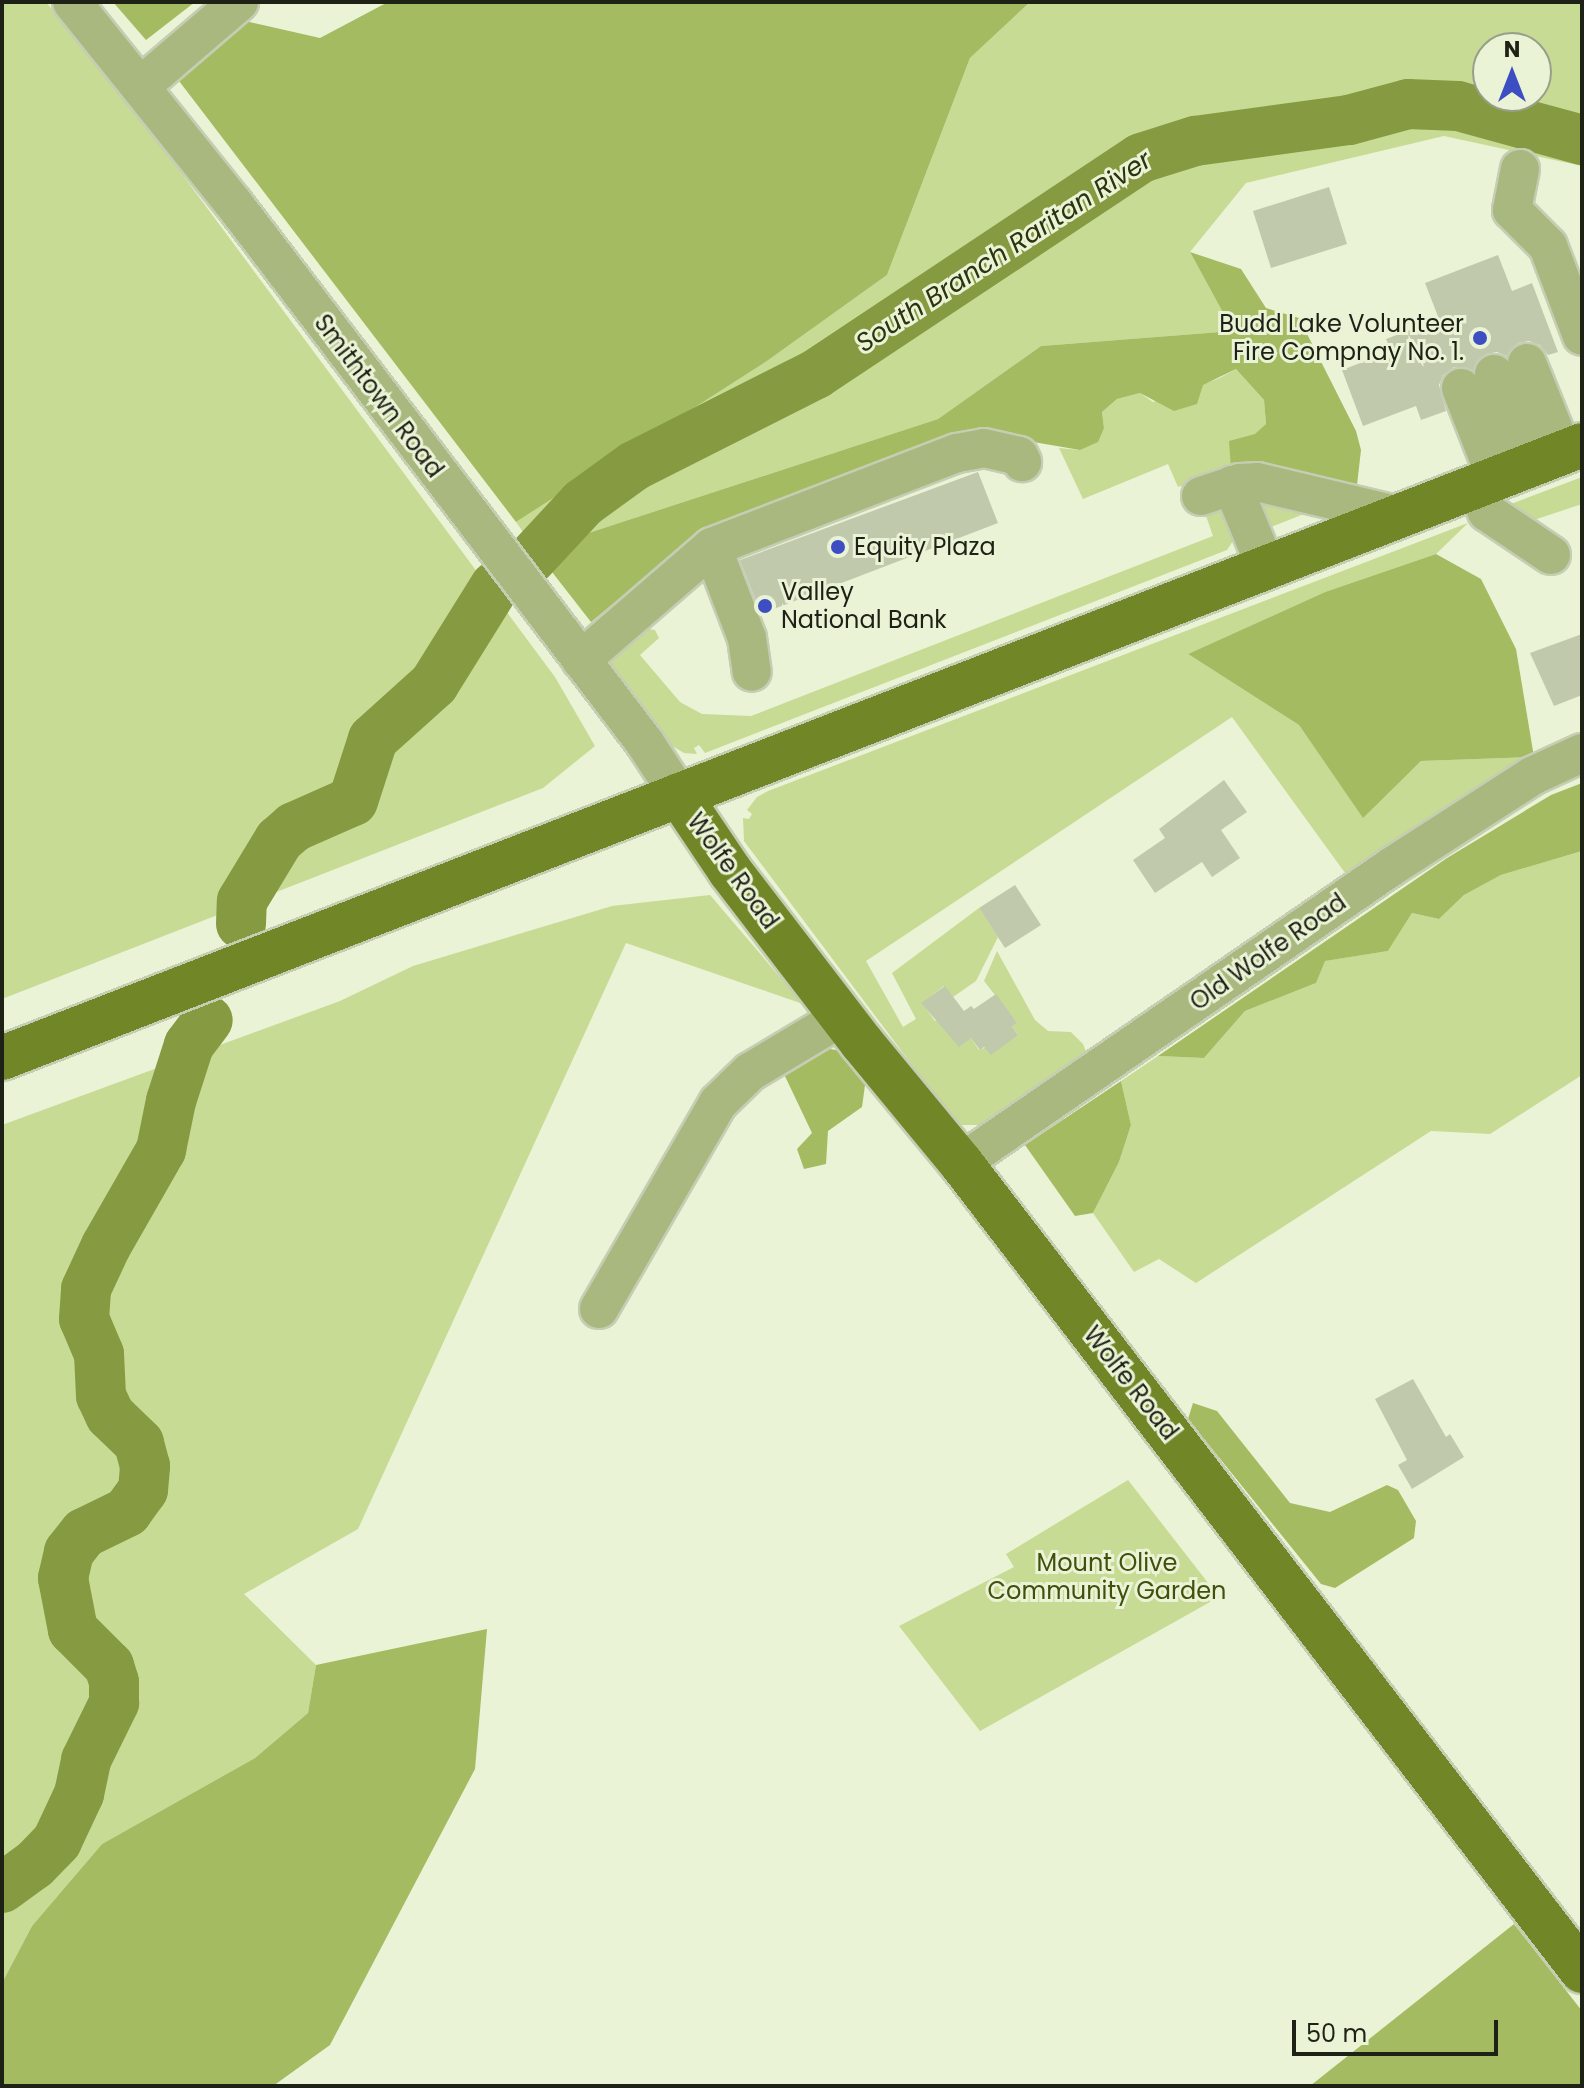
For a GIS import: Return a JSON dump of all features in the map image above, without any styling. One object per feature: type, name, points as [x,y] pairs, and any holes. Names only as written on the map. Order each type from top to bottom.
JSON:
[{"type":"main road","points":[[2,1058],[1533,464]]},
{"type":"main road","name":"Wolfe Road","points":[[679,795],[730,871],[842,1017],[961,1163],[1582,1971]]},
{"type":"street","name":"Smithtown Road","points":[[72,2],[142,85],[581,660],[679,795]]},
{"type":"street","points":[[142,85],[239,2]]},
{"type":"street","points":[[1520,169],[1512,210],[1548,246],[1582,336]]},
{"type":"street","points":[[1533,464],[1501,373],[1533,464]]},
{"type":"street","points":[[581,660],[712,547],[957,453],[984,448],[1019,456],[1022,462]]},
{"type":"street","points":[[1533,464],[1487,512],[1551,555]]},
{"type":"street","points":[[1266,567],[1216,491],[1257,482],[1400,516]]},
{"type":"street","points":[[712,547],[747,638],[752,672]]},
{"type":"street","name":"Old Wolfe Road","points":[[961,1163],[1391,867],[1532,776],[1582,753]]},
{"type":"street","points":[[599,1309],[718,1103],[750,1072],[842,1017]]},
{"type":"green space","points":[[4,2],[46,2],[130,104],[555,677],[595,746],[543,788],[2,999]]},
{"type":"green space","points":[[113,2],[195,2],[146,40]]},
{"type":"green space","points":[[388,2],[1030,2],[970,58],[887,275],[767,361],[516,522],[176,77],[241,20],[320,38]]},
{"type":"green space","points":[[1030,2],[1582,2],[1582,166],[1444,136],[1246,183],[1190,252],[1233,331],[1041,346],[938,419],[567,540],[545,563],[516,522],[767,361],[887,275],[970,58]]},
{"type":"green space","points":[[1190,252],[1241,269],[1266,308],[1299,318],[1356,431],[1361,450],[1357,485],[1284,470],[1231,469],[1229,441],[1255,434],[1266,424],[1264,400],[1236,369],[1203,385],[1197,404],[1174,411],[1140,393],[1117,399],[1102,412],[1104,428],[1098,442],[1080,450],[981,433],[691,540],[591,622],[545,563],[567,540],[938,419],[1041,346],[1233,331]]},
{"type":"green space","points":[[1236,369],[1264,400],[1266,424],[1231,469],[1178,487],[1168,464],[1083,499],[1059,448],[1080,450],[1104,428],[1102,412],[1117,399],[1140,393],[1153,402],[1220,378]]},
{"type":"green space","points":[[1582,477],[1582,504],[1528,522],[1508,505]]},
{"type":"green space","points":[[1255,497],[1309,512],[1271,527]]},
{"type":"green space","points":[[1223,512],[1235,538],[1227,550],[705,753],[699,745],[694,748],[697,754],[684,753],[669,744],[611,665],[611,658],[642,628],[655,630],[659,638],[640,655],[680,702],[702,714],[751,716],[1213,536],[1205,513]]},
{"type":"green space","points":[[1468,523],[1436,554],[1325,592],[1188,654],[1299,725],[1363,817],[1421,761],[1534,757],[1348,877],[1232,717],[866,961],[903,1027],[916,1019],[892,973],[979,908],[998,937],[976,981],[953,997],[944,986],[922,1003],[935,1021],[939,1019],[971,1038],[979,1050],[1018,1035],[1012,1027],[1017,1023],[984,981],[997,951],[1035,1020],[1048,1031],[1071,1032],[1083,1044],[1088,1056],[986,1125],[962,1125],[948,1113],[744,841],[743,818],[749,819],[752,814],[747,810],[757,797],[768,791]]},
{"type":"green space","points":[[1436,554],[1481,579],[1516,649],[1534,757],[1421,761],[1363,818],[1299,725],[1188,654],[1325,592]]},
{"type":"green space","points":[[1582,783],[1582,851],[1501,875],[1464,895],[1439,919],[1412,913],[1388,951],[1325,961],[1316,983],[1245,1011],[1204,1058],[1158,1056],[1447,858],[1551,795]]},
{"type":"green space","points":[[1582,851],[1582,1075],[1490,1134],[1431,1131],[1196,1283],[1159,1259],[1134,1272],[1093,1213],[1119,1162],[1131,1125],[1121,1081],[1158,1056],[1204,1058],[1245,1011],[1316,983],[1324,961],[1388,951],[1412,913],[1439,919],[1464,895],[1501,875]]},
{"type":"green space","points":[[710,895],[803,1004],[626,943],[358,1529],[244,1594],[316,1665],[308,1713],[255,1758],[102,1844],[32,1926],[2,1983],[2,1125],[340,1001],[413,966],[612,906]]},
{"type":"green space","points":[[817,1047],[849,1052],[866,1078],[862,1107],[828,1131],[826,1164],[804,1169],[797,1149],[812,1133],[783,1072]]},
{"type":"green space","points":[[1121,1081],[1131,1125],[1119,1162],[1093,1213],[1075,1216],[1025,1145]]},
{"type":"green space","points":[[1193,1403],[1217,1411],[1290,1503],[1330,1512],[1387,1485],[1398,1490],[1416,1521],[1414,1538],[1335,1588],[1321,1584],[1188,1419]]},
{"type":"green space","name":"Mount Olive Community Garden","points":[[1128,1480],[1219,1597],[980,1731],[899,1626],[1014,1567],[1006,1554]]},
{"type":"green space","points":[[487,1629],[475,1769],[330,2045],[273,2086],[2,2086],[2,1983],[32,1926],[102,1844],[255,1758],[308,1713],[316,1665]]},
{"type":"green space","points":[[1514,1924],[1582,2011],[1582,2086],[1310,2086]]},
{"type":"building","points":[[1329,187],[1347,244],[1271,268],[1253,211]]},
{"type":"building","name":"Budd Lake Volunteer Fire Compnay No. 1.","points":[[1498,255],[1512,291],[1532,283],[1558,352],[1548,355],[1540,345],[1529,341],[1518,343],[1507,356],[1497,352],[1486,354],[1473,370],[1454,367],[1443,375],[1439,385],[1446,411],[1421,420],[1416,406],[1363,426],[1342,370],[1391,351],[1386,339],[1439,319],[1425,283]]},
{"type":"building","name":"Equity Plaza","points":[[978,472],[998,523],[761,614],[740,560]]},
{"type":"building","points":[[1582,634],[1582,695],[1554,706],[1530,653]]},
{"type":"building","points":[[1224,780],[1247,812],[1221,830],[1240,858],[1212,877],[1202,862],[1155,893],[1133,860],[1165,838],[1159,829]]},
{"type":"building","points":[[1015,885],[1041,925],[1005,948],[979,908]]},
{"type":"building","points":[[945,986],[964,1011],[971,1006],[974,1009],[996,994],[1017,1023],[1012,1027],[1018,1035],[991,1055],[984,1047],[980,1050],[971,1038],[959,1047],[921,1003]]},
{"type":"building","points":[[1413,1379],[1446,1437],[1450,1434],[1464,1457],[1412,1489],[1398,1465],[1407,1460],[1375,1399]]},
{"type":"waterway","name":"South Branch Raritan River","points":[[530,560],[583,503],[634,466],[816,374],[1141,158],[1195,141],[1349,120],[1408,104],[1458,106],[1582,140]]},
{"type":"waterway","name":"South Branch Raritan River","points":[[241,924],[242,901],[279,840],[294,827],[353,801],[373,739],[434,684],[495,586]]},
{"type":"waterway","name":"South Branch Raritan River","points":[[2,1888],[34,1865],[57,1841],[79,1794],[86,1760],[114,1703],[114,1682],[109,1666],[73,1630],[63,1578],[69,1552],[84,1533],[127,1512],[143,1490],[145,1466],[139,1443],[110,1415],[101,1396],[99,1354],[84,1319],[86,1289],[106,1246],[161,1150],[171,1101],[189,1045],[208,1020]]},
{"type":"place","name":"Budd Lake Volunteer Fire Compnay No. 1.","points":[[1480,338]]},
{"type":"place","name":"Equity Plaza","points":[[838,547]]},
{"type":"place","name":"Valley National Bank","points":[[765,606]]}]
